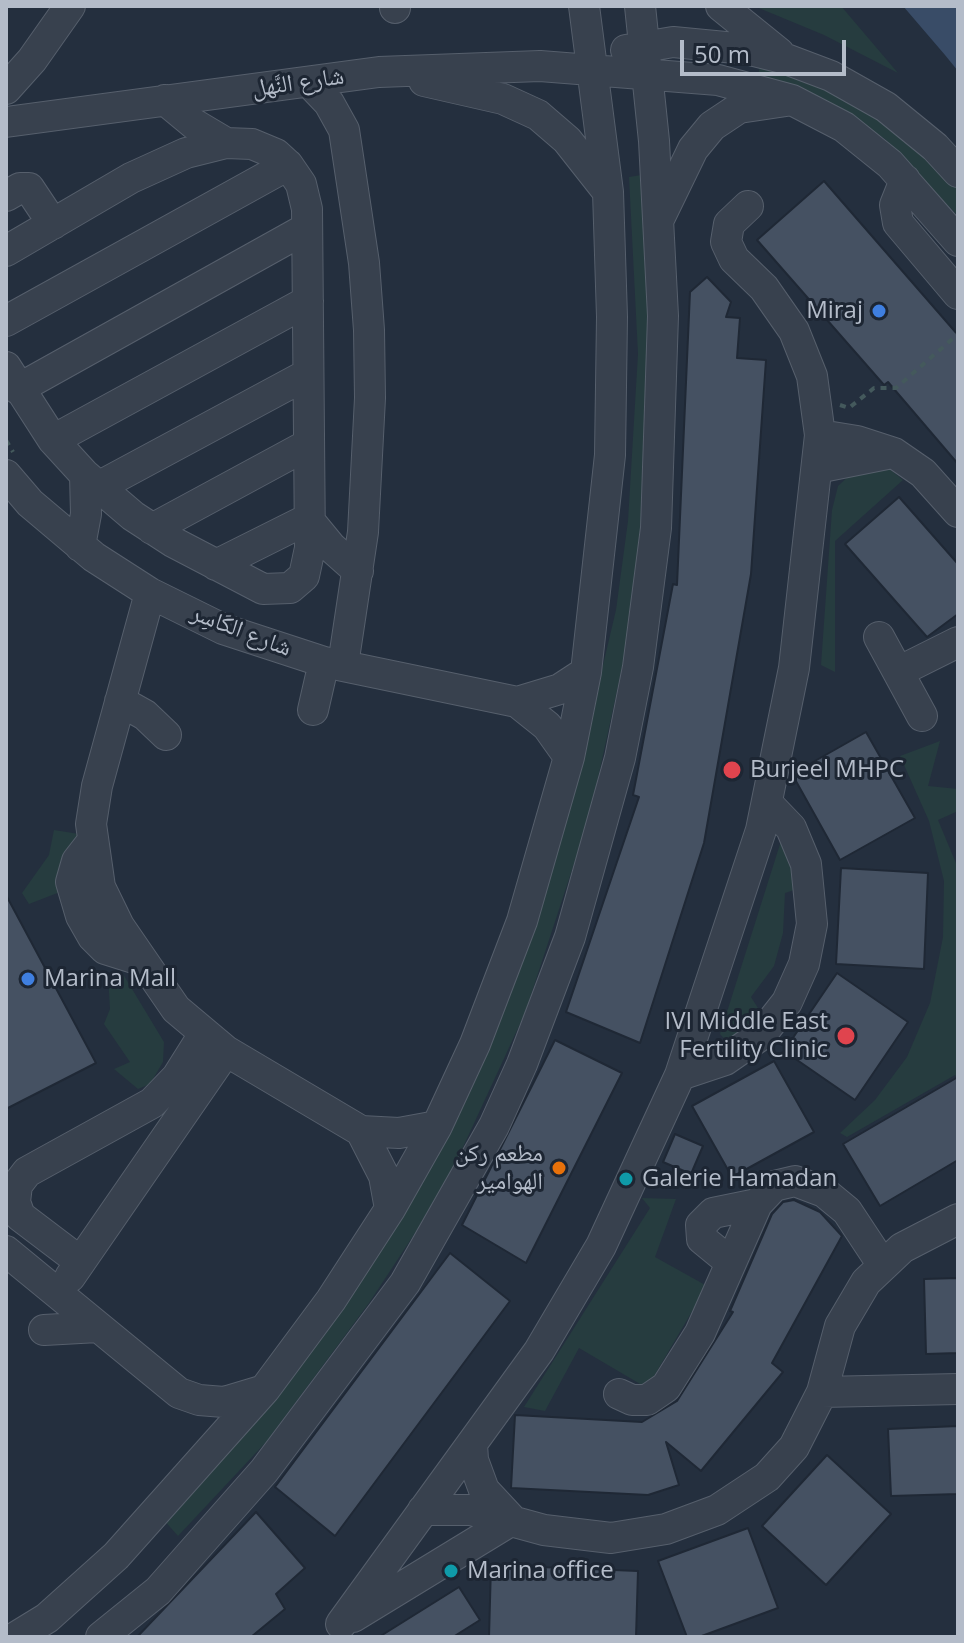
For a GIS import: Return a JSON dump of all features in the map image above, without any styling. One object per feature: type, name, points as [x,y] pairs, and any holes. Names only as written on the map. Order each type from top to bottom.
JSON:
[{"type":"street","points":[[6,89],[32,60],[70,6]]},
{"type":"street","points":[[16,1637],[47,1618],[116,1556],[265,1389],[339,1288],[390,1209],[437,1126],[475,1044],[522,921],[569,757],[586,672],[610,455],[612,331],[608,192],[584,6]]},
{"type":"street","points":[[101,1637],[158,1591],[201,1544],[264,1471],[372,1330],[427,1248],[494,1126],[547,1003],[610,803],[649,598],[659,500],[664,387],[658,221],[640,6]]},
{"type":"street","points":[[721,6],[786,59]]},
{"type":"street","points":[[644,59],[673,42],[717,46],[786,59],[831,76],[886,107],[935,147],[958,172]]},
{"type":"street","points":[[592,68],[608,58],[644,59],[792,100],[844,127],[905,180],[958,241]]},
{"type":"street","name":"شارع النَّهل","points":[[6,122],[374,73],[592,68]]},
{"type":"street","points":[[344,130],[353,100],[374,73],[521,105],[554,126],[608,192]]},
{"type":"street","points":[[309,82],[329,103],[344,130],[361,236],[369,330],[368,465],[358,571],[334,664],[313,710]]},
{"type":"street","points":[[165,100],[194,124],[226,143]]},
{"type":"street","points":[[658,221],[693,149],[712,126],[739,108],[792,100]]},
{"type":"street","points":[[6,251],[167,160],[226,143],[265,148],[288,165],[305,196],[307,228],[309,444],[308,568],[290,588],[263,589],[152,529],[92,481],[53,440],[12,378],[307,228]]},
{"type":"street","points":[[6,321],[288,165]]},
{"type":"street","points":[[905,180],[895,205],[898,223],[958,294]]},
{"type":"street","points":[[6,196],[20,188],[33,191],[53,224]]},
{"type":"street","points":[[334,1631],[539,1351],[594,1259],[632,1185],[680,1075],[767,803],[794,668],[820,435],[817,399],[805,354],[794,331],[764,288],[729,251],[729,224],[748,206]]},
{"type":"street","points":[[53,440],[308,301]]},
{"type":"street","points":[[92,481],[308,374]]},
{"type":"street","points":[[820,435],[857,441],[894,453],[923,473],[958,512]]},
{"type":"street","points":[[152,529],[309,444]]},
{"type":"street","points":[[817,468],[894,453]]},
{"type":"street","name":"شارع الكَاسِر","points":[[6,475],[30,503],[80,546],[150,593],[223,629],[334,664],[517,702],[547,695],[586,672]]},
{"type":"street","points":[[80,546],[92,481]]},
{"type":"street","points":[[308,519],[331,547],[358,571]]},
{"type":"street","points":[[216,565],[308,519]]},
{"type":"street","points":[[150,593],[93,805],[91,843],[77,861],[71,882],[81,916],[93,937],[105,949],[140,960],[176,1009],[215,1042],[361,1131],[399,1133],[437,1126]]},
{"type":"street","points":[[879,637],[922,716]]},
{"type":"street","points":[[898,672],[958,642]]},
{"type":"street","points":[[120,701],[145,715],[166,735]]},
{"type":"street","name":"شارع الكَاسِر","points":[[517,702],[547,726],[569,757]]},
{"type":"street","points":[[680,1075],[725,1060],[761,1035],[787,1002],[804,964],[812,924],[806,864],[791,828],[767,803]]},
{"type":"street","points":[[78,1260],[20,1216],[15,1202],[17,1185],[27,1172],[141,1111],[215,1042]]},
{"type":"street","points":[[65,1298],[78,1260],[159,1147],[215,1042]]},
{"type":"street","points":[[141,1111],[147,1131],[159,1147]]},
{"type":"street","points":[[361,1131],[381,1168],[390,1209]]},
{"type":"street","points":[[619,1394],[632,1400],[647,1400],[666,1387],[700,1333],[757,1204],[784,1182],[811,1185],[847,1211],[882,1264]]},
{"type":"street","points":[[730,1262],[702,1239],[701,1225],[713,1213],[757,1204]]},
{"type":"street","points":[[423,1510],[471,1510],[566,1534],[611,1538],[639,1535],[692,1521],[717,1510],[767,1477],[794,1447],[822,1392],[840,1326],[866,1282],[882,1264],[918,1237],[958,1219]]},
{"type":"street","points":[[6,1251],[165,1384],[194,1399],[238,1400],[265,1389]]},
{"type":"street","points":[[44,1330],[98,1327]]},
{"type":"street","points":[[822,1392],[958,1389]]},
{"type":"street","points":[[472,1444],[473,1460],[484,1490],[512,1520]]},
{"type":"street","points":[[334,1631],[512,1520]]},
{"type":"path","points":[[817,399],[849,408],[874,388],[896,388],[958,334]]},
{"type":"green space","points":[[754,6],[841,6],[898,73],[824,35]]},
{"type":"green space","points":[[760,63],[855,101],[933,161],[958,188],[958,216],[885,139],[849,115],[758,77]]},
{"type":"green space","points":[[648,174],[652,448],[633,617],[590,815],[525,1013],[457,1160],[417,1230],[369,1303],[267,1441],[178,1536],[163,1519],[344,1295],[569,809],[616,610],[628,521],[638,354],[629,177]]},
{"type":"green space","points":[[882,463],[903,480],[835,541],[835,672],[821,665],[832,510],[838,486],[856,469]]},
{"type":"green space","points":[[940,741],[928,786],[958,789],[958,811],[938,820],[958,868],[958,1078],[955,1075],[847,1137],[840,1133],[875,1100],[907,1057],[930,1003],[943,937],[944,881],[929,821],[900,756]]},
{"type":"green space","points":[[54,830],[79,834],[60,892],[29,904],[22,893],[49,855]]},
{"type":"green space","points":[[781,841],[803,887],[785,893],[783,933],[774,966],[751,997],[763,1016],[729,1044],[720,1034]]},
{"type":"green space","points":[[123,974],[164,1042],[163,1062],[150,1084],[138,1089],[114,1069],[130,1062],[104,1024],[110,1009],[108,976]]},
{"type":"green space","points":[[642,1198],[676,1199],[655,1257],[707,1286],[647,1388],[579,1348],[545,1411],[524,1407],[650,1208]]},
{"type":"water","points":[[903,6],[958,6],[958,71],[945,55]]},
{"type":"building","points":[[824,181],[958,335],[958,464],[888,382],[884,385],[757,240]]},
{"type":"building","points":[[707,277],[731,302],[726,317],[740,318],[737,358],[766,360],[751,574],[704,843],[640,1043],[566,1012],[639,797],[633,795],[673,584],[677,585],[690,292]]},
{"type":"building","points":[[899,497],[958,564],[958,614],[927,637],[845,544]]},
{"type":"building","points":[[866,732],[915,818],[840,860],[792,774]]},
{"type":"building","points":[[841,868],[928,873],[924,969],[836,964]]},
{"type":"building","name":"Marina Mall","points":[[6,895],[96,1063],[6,1109]]},
{"type":"building","name":"IVI Middle East Fertility Clinic","points":[[837,973],[908,1022],[855,1100],[784,1051]]},
{"type":"building","points":[[555,1040],[622,1073],[526,1263],[462,1225]]},
{"type":"building","points":[[774,1061],[814,1132],[732,1177],[692,1106]]},
{"type":"building","points":[[958,1077],[958,1160],[880,1206],[843,1144]]},
{"type":"building","points":[[675,1134],[703,1146],[691,1174],[663,1162]]},
{"type":"building","points":[[794,1200],[820,1212],[842,1236],[772,1363],[783,1372],[701,1471],[666,1442],[679,1485],[648,1495],[511,1488],[515,1415],[642,1422],[677,1401],[733,1312],[730,1311],[772,1214],[783,1202]]},
{"type":"building","points":[[450,1253],[510,1301],[335,1536],[275,1487]]},
{"type":"building","points":[[958,1278],[958,1353],[926,1354],[924,1279]]},
{"type":"building","points":[[958,1426],[958,1494],[891,1496],[888,1429]]},
{"type":"building","points":[[827,1455],[891,1514],[826,1585],[762,1526]]},
{"type":"building","points":[[256,1512],[305,1568],[276,1594],[285,1609],[251,1637],[137,1637]]},
{"type":"building","points":[[748,1528],[778,1608],[699,1637],[687,1637],[658,1561]]},
{"type":"building","points":[[491,1565],[638,1571],[636,1637],[489,1637]]},
{"type":"building","points":[[459,1587],[480,1620],[453,1637],[379,1637]]},
{"type":"place","name":"Miraj","points":[[879,311]]},
{"type":"place","name":"Burjeel MHPC","points":[[732,770]]},
{"type":"place","name":"Marina Mall","points":[[28,979]]},
{"type":"place","name":"IVI Middle East Fertility Clinic","points":[[846,1036]]},
{"type":"place","name":"مطعم ركن الهوامير","points":[[559,1168]]},
{"type":"place","name":"Galerie Hamadan","points":[[626,1179]]},
{"type":"place","name":"Marina office","points":[[451,1571]]}]
